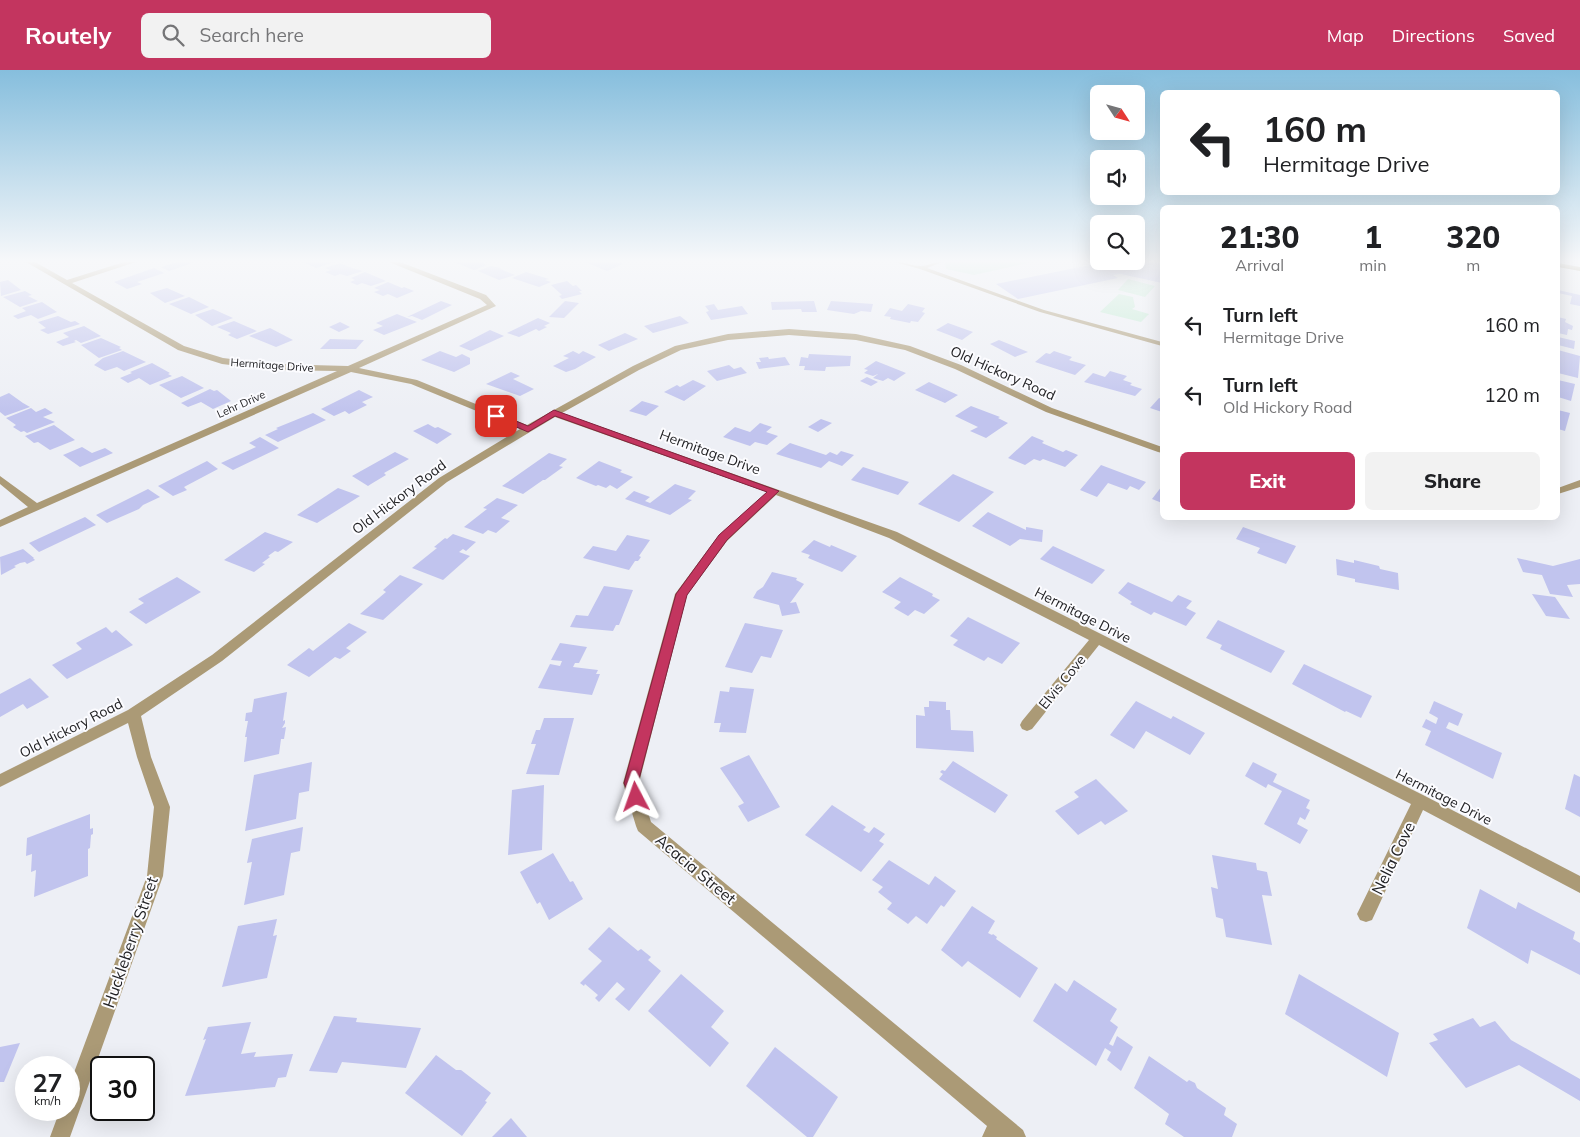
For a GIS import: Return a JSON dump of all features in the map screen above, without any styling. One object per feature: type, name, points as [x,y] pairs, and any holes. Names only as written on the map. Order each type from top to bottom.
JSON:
[{"type":"street","name":"Hermitage Drive","points":[[119,312],[181,348],[222,361],[274,367],[350,369],[414,382],[528,429]]},
{"type":"street","name":"Lehr Drive","points":[[0,524],[479,312]]},
{"type":"street","name":"Old Hickory Road","points":[[0,781],[133,714],[217,658],[442,480],[554,413],[636,368],[678,348],[728,337],[789,332],[856,337],[907,348],[958,367],[1050,410],[1160,449]]},
{"type":"street","name":"Hermitage Drive","points":[[554,413],[893,535],[1420,801],[1580,885]]},
{"type":"street","points":[[0,479],[36,508]]},
{"type":"street","points":[[1560,491],[1580,483]]},
{"type":"street","name":"Acacia Street","points":[[774,491],[723,538],[681,594],[631,783],[644,826],[1003,1133]]},
{"type":"street","name":"Elvis Cove","points":[[1026,725],[1097,639]]},
{"type":"street","name":"Huckleberry Street","points":[[60,1137],[155,876],[162,807],[144,757],[133,714]]},
{"type":"street","name":"Nelia Cove","points":[[1366,914],[1420,801]]},
{"type":"lane","points":[[1048,312],[1160,343]]},
{"type":"green space","points":[[1100,312],[1141,312],[1149,314],[1141,322]]},
{"type":"building","points":[[24,312],[57,312],[38,319],[31,315],[18,319],[13,316]]},
{"type":"building","points":[[205,312],[219,312],[233,318],[212,326],[195,315]]},
{"type":"building","points":[[418,312],[438,312],[422,320],[412,316],[407,317]]},
{"type":"building","points":[[554,312],[570,312],[564,318],[549,317]]},
{"type":"building","points":[[706,312],[746,312],[748,314],[711,320]]},
{"type":"building","points":[[839,312],[859,312],[854,314]]},
{"type":"building","points":[[887,312],[925,313],[918,322],[911,321],[910,323],[884,316]]},
{"type":"building","points":[[397,314],[417,322],[384,335],[373,330],[383,326],[376,323]]},
{"type":"building","points":[[58,316],[80,324],[48,334],[40,330],[46,328],[38,322]]},
{"type":"building","points":[[680,316],[689,323],[653,333],[644,326]]},
{"type":"building","points":[[538,318],[550,323],[539,331],[536,329],[519,337],[507,333]]},
{"type":"building","points":[[1560,318],[1566,319],[1565,322],[1573,326],[1572,330],[1568,329],[1567,335],[1560,333]]},
{"type":"building","points":[[234,321],[257,331],[237,339],[228,335],[231,333],[217,327]]},
{"type":"building","points":[[340,322],[350,327],[339,332],[329,327]]},
{"type":"building","points":[[948,323],[973,332],[962,340],[936,330]]},
{"type":"building","points":[[84,326],[101,336],[81,343],[76,340],[74,341],[76,342],[63,346],[56,342],[69,337],[63,333]]},
{"type":"building","points":[[270,328],[293,340],[276,347],[249,336]]},
{"type":"building","points":[[490,330],[504,336],[471,351],[459,346]]},
{"type":"building","points":[[625,333],[638,339],[609,351],[598,345]]},
{"type":"building","points":[[1560,337],[1575,341],[1574,349],[1560,346]]},
{"type":"building","points":[[101,338],[121,347],[119,348],[122,350],[99,358],[81,345]]},
{"type":"building","points":[[330,339],[364,340],[356,349],[320,349]]},
{"type":"building","points":[[999,340],[1028,352],[1015,357],[990,344]]},
{"type":"building","points":[[123,351],[146,362],[124,371],[117,367],[105,371],[94,365],[103,358]]},
{"type":"building","points":[[440,351],[456,357],[462,354],[470,358],[470,364],[454,372],[421,360]]},
{"type":"building","points":[[573,351],[579,354],[583,351],[596,357],[566,372],[553,366],[569,358],[563,356]]},
{"type":"building","points":[[1054,351],[1072,357],[1069,360],[1086,365],[1075,375],[1035,362],[1046,353],[1050,354]]},
{"type":"building","points":[[1560,351],[1580,356],[1578,378],[1560,374]]},
{"type":"building","points":[[809,354],[851,356],[850,366],[826,367],[825,371],[804,370],[805,366],[799,366],[801,357],[808,358]]},
{"type":"building","points":[[768,357],[769,359],[785,357],[790,365],[759,369],[756,362],[761,362],[759,358]]},
{"type":"building","points":[[876,361],[906,373],[894,381],[888,378],[883,381],[873,378],[878,374],[873,376],[864,373],[868,370],[864,369]]},
{"type":"building","points":[[152,363],[172,376],[150,385],[139,378],[128,383],[120,378],[132,373],[130,372]]},
{"type":"building","points":[[729,365],[734,369],[741,367],[747,373],[717,381],[707,371]]},
{"type":"building","points":[[1110,371],[1127,376],[1123,380],[1132,383],[1130,385],[1142,389],[1135,396],[1084,382],[1093,373],[1105,377]]},
{"type":"building","points":[[511,372],[520,376],[513,379],[534,389],[520,396],[486,384]]},
{"type":"building","points":[[182,376],[204,388],[181,398],[159,385]]},
{"type":"building","points":[[867,377],[878,382],[871,386],[860,381]]},
{"type":"building","points":[[693,380],[706,386],[684,401],[664,392],[677,385],[680,387]]},
{"type":"building","points":[[1560,380],[1575,384],[1571,401],[1560,398]]},
{"type":"building","points":[[929,382],[958,395],[945,403],[915,390]]},
{"type":"building","points":[[210,389],[217,390],[231,401],[213,409],[201,402],[188,407],[181,403]]},
{"type":"building","points":[[359,390],[373,397],[362,402],[367,405],[349,414],[345,411],[334,416],[321,409]]},
{"type":"building","points":[[9,393],[30,407],[5,416],[0,412],[0,397]]},
{"type":"building","points":[[1159,398],[1160,398],[1160,411],[1150,408]]},
{"type":"building","points":[[642,401],[659,406],[646,416],[629,411]]},
{"type":"building","points":[[971,406],[1000,417],[998,418],[1008,423],[986,438],[970,431],[978,427],[955,416]]},
{"type":"building","points":[[31,408],[36,412],[45,408],[53,413],[43,417],[55,422],[27,433],[13,427],[16,425],[6,418]]},
{"type":"building","points":[[1560,410],[1570,413],[1565,431],[1560,430]]},
{"type":"building","points":[[313,413],[326,420],[278,442],[265,435],[278,429],[276,428]]},
{"type":"building","points":[[821,419],[832,423],[818,432],[808,427]]},
{"type":"building","points":[[760,423],[772,427],[766,432],[778,436],[767,445],[755,442],[750,446],[723,437],[735,427],[750,432]]},
{"type":"building","points":[[428,424],[452,434],[437,444],[413,431]]},
{"type":"building","points":[[54,425],[75,440],[50,450],[38,442],[34,443],[25,436]]},
{"type":"building","points":[[1032,436],[1044,441],[1042,443],[1063,452],[1066,450],[1078,455],[1065,467],[1043,459],[1040,461],[1034,459],[1025,465],[1008,458]]},
{"type":"building","points":[[260,437],[279,448],[233,470],[221,463],[256,447],[249,443]]},
{"type":"building","points":[[790,443],[826,455],[830,452],[837,455],[841,451],[854,455],[842,466],[829,461],[821,468],[776,454]]},
{"type":"building","points":[[82,447],[92,453],[105,448],[113,453],[80,467],[63,455]]},
{"type":"building","points":[[395,452],[409,459],[384,473],[386,475],[368,486],[352,476]]},
{"type":"building","points":[[549,453],[567,459],[559,466],[563,467],[523,494],[502,486]]},
{"type":"building","points":[[207,461],[218,469],[184,487],[187,490],[173,496],[158,486]]},
{"type":"building","points":[[599,461],[622,470],[620,472],[633,477],[617,489],[610,485],[606,488],[596,486],[576,478]]},
{"type":"building","points":[[1101,465],[1146,482],[1139,490],[1130,486],[1127,490],[1108,483],[1097,497],[1080,490]]},
{"type":"building","points":[[863,467],[909,482],[898,495],[851,480]]},
{"type":"building","points":[[953,474],[994,492],[959,522],[918,504]]},
{"type":"building","points":[[675,484],[696,491],[688,499],[692,500],[670,515],[625,499],[634,491],[650,497],[645,501],[650,503]]},
{"type":"building","points":[[338,488],[360,496],[317,523],[297,515]]},
{"type":"building","points":[[148,489],[160,497],[139,509],[107,523],[96,515]]},
{"type":"building","points":[[1160,489],[1160,502],[1152,499]]},
{"type":"building","points":[[497,498],[518,505],[501,518],[510,521],[496,533],[488,530],[483,534],[464,527],[487,509],[483,508]]},
{"type":"building","points":[[988,512],[1026,530],[1026,527],[1043,530],[1042,542],[1020,539],[1010,546],[972,526]]},
{"type":"building","points":[[85,517],[96,525],[39,552],[29,543]]},
{"type":"building","points":[[1243,527],[1296,546],[1286,564],[1257,553],[1260,548],[1236,539]]},
{"type":"building","points":[[265,532],[293,542],[268,556],[270,557],[262,563],[265,564],[254,572],[224,560]]},
{"type":"building","points":[[453,534],[476,542],[466,551],[463,549],[459,552],[470,556],[443,580],[412,568],[437,548],[434,547]]},
{"type":"building","points":[[627,535],[650,540],[639,556],[641,557],[638,561],[635,561],[629,570],[583,558],[593,546],[616,551]]},
{"type":"building","points":[[814,540],[857,556],[842,572],[808,558],[810,555],[801,552]]},
{"type":"building","points":[[1053,546],[1105,570],[1092,584],[1040,559]]},
{"type":"building","points":[[23,549],[35,560],[27,564],[25,562],[20,563],[1,575],[0,557]]},
{"type":"building","points":[[1517,558],[1553,566],[1580,559],[1580,584],[1567,585],[1573,597],[1550,594],[1542,575],[1523,572]]},
{"type":"building","points":[[1336,559],[1354,563],[1354,560],[1398,573],[1399,590],[1355,582],[1355,579],[1337,575]]},
{"type":"building","points":[[772,572],[797,578],[796,580],[804,584],[790,603],[796,602],[800,613],[782,616],[779,605],[753,598],[757,591],[763,587]]},
{"type":"building","points":[[400,575],[423,584],[383,620],[360,614],[386,592],[383,590]]},
{"type":"building","points":[[177,577],[201,592],[146,624],[129,612],[144,603],[138,599]]},
{"type":"building","points":[[900,577],[933,594],[932,596],[940,600],[924,614],[915,610],[908,616],[894,608],[901,602],[882,592]]},
{"type":"building","points":[[1128,582],[1172,602],[1178,595],[1192,601],[1186,608],[1196,613],[1186,626],[1154,612],[1151,615],[1130,604],[1132,602],[1118,593]]},
{"type":"building","points":[[604,586],[633,590],[619,625],[616,625],[613,631],[570,627],[576,615],[588,616]]},
{"type":"building","points":[[1532,594],[1555,597],[1570,619],[1546,616]]},
{"type":"building","points":[[968,617],[1020,643],[1002,664],[988,657],[984,661],[953,645],[958,640],[950,636]]},
{"type":"building","points":[[1218,620],[1285,651],[1271,673],[1220,649],[1222,645],[1206,638]]},
{"type":"building","points":[[349,623],[367,632],[346,648],[351,651],[340,659],[335,657],[309,677],[287,665],[309,648],[313,651]]},
{"type":"building","points":[[745,623],[783,630],[771,658],[761,656],[752,673],[725,667]]},
{"type":"building","points":[[106,627],[112,633],[116,630],[133,645],[67,679],[52,665],[82,649],[76,643]]},
{"type":"building","points":[[560,643],[587,647],[579,663],[575,663],[573,667],[598,670],[596,674],[600,674],[592,695],[538,688],[550,664],[560,666],[562,661],[551,660]]},
{"type":"building","points":[[1304,664],[1372,696],[1361,718],[1345,712],[1292,684]]},
{"type":"building","points":[[30,678],[49,697],[27,709],[23,704],[0,717],[0,694]]},
{"type":"building","points":[[730,687],[754,689],[746,733],[719,732],[721,723],[714,723],[720,691],[729,692]]},
{"type":"building","points":[[287,692],[283,721],[285,720],[285,723],[282,728],[286,727],[284,739],[281,739],[279,754],[244,762],[248,721],[245,721],[246,713],[252,712],[254,699]]},
{"type":"building","points":[[929,701],[946,702],[946,710],[950,710],[951,730],[973,731],[974,752],[916,748],[916,715],[925,716],[924,707],[929,707]]},
{"type":"building","points":[[1136,701],[1171,719],[1173,716],[1205,733],[1190,755],[1146,731],[1134,749],[1110,735]]},
{"type":"building","points":[[1434,701],[1463,714],[1458,726],[1449,722],[1446,728],[1502,753],[1493,779],[1425,745],[1431,731],[1422,727],[1426,719],[1436,724],[1438,718],[1429,713]]},
{"type":"building","points":[[544,718],[574,718],[559,775],[526,774],[536,744],[531,744],[536,730],[540,730]]},
{"type":"building","points":[[749,755],[780,807],[748,822],[738,806],[744,803],[720,768]]},
{"type":"building","points":[[953,761],[1008,795],[995,813],[939,779],[943,774],[940,772],[942,770],[945,771]]},
{"type":"building","points":[[312,762],[309,791],[299,793],[296,819],[245,831],[254,775]]},
{"type":"building","points":[[1253,762],[1277,774],[1273,782],[1310,800],[1306,808],[1310,810],[1305,820],[1300,817],[1297,824],[1308,830],[1300,844],[1264,824],[1282,791],[1268,784],[1266,788],[1245,776]]},
{"type":"building","points":[[1574,774],[1580,777],[1580,817],[1565,809]]},
{"type":"building","points":[[1096,779],[1128,811],[1105,825],[1101,821],[1078,835],[1055,811],[1079,797],[1074,792]]},
{"type":"building","points":[[544,785],[542,850],[508,855],[512,790]]},
{"type":"building","points":[[832,805],[866,827],[863,830],[869,833],[874,827],[885,834],[879,841],[884,844],[861,872],[805,835]]},
{"type":"building","points":[[90,814],[90,829],[93,828],[93,834],[91,835],[90,848],[88,849],[88,876],[34,897],[36,870],[31,872],[32,854],[26,856],[27,838]]},
{"type":"building","points":[[303,827],[300,851],[291,853],[284,895],[244,905],[252,862],[247,863],[252,839]]},
{"type":"building","points":[[553,853],[570,882],[573,881],[583,899],[549,920],[540,902],[537,904],[520,872]]},
{"type":"building","points":[[1212,855],[1256,863],[1257,870],[1267,872],[1272,896],[1262,895],[1272,945],[1226,937],[1223,919],[1216,917],[1211,887],[1218,889]]},
{"type":"building","points":[[889,860],[929,885],[935,876],[956,891],[944,907],[941,905],[927,924],[916,916],[908,924],[887,909],[892,903],[878,892],[883,887],[872,880]]},
{"type":"building","points":[[1480,889],[1516,909],[1518,902],[1575,932],[1573,939],[1580,943],[1580,975],[1531,950],[1528,964],[1467,928]]},
{"type":"building","points":[[972,906],[995,921],[988,933],[993,934],[997,937],[996,939],[1038,968],[1020,998],[968,961],[962,967],[941,950]]},
{"type":"building","points":[[277,919],[273,936],[277,935],[267,978],[222,987],[238,926]]},
{"type":"building","points":[[609,927],[638,951],[641,949],[651,957],[648,960],[661,971],[629,1011],[615,999],[625,989],[617,982],[599,1002],[595,998],[598,995],[585,984],[584,986],[580,983],[602,961],[588,949]]},
{"type":"building","points":[[681,974],[724,1011],[711,1027],[729,1043],[710,1067],[648,1011]]},
{"type":"building","points":[[1299,974],[1399,1033],[1387,1077],[1285,1014]]},
{"type":"building","points":[[1074,980],[1117,1009],[1110,1021],[1118,1027],[1109,1044],[1113,1046],[1117,1036],[1133,1047],[1121,1071],[1107,1060],[1111,1052],[1105,1048],[1096,1066],[1033,1021],[1055,983],[1067,992]]},
{"type":"building","points":[[334,1016],[357,1018],[356,1022],[421,1028],[406,1068],[342,1062],[337,1073],[309,1071]]},
{"type":"building","points":[[1473,1018],[1480,1027],[1495,1021],[1511,1040],[1580,1079],[1580,1101],[1519,1065],[1466,1088],[1429,1043],[1438,1040],[1433,1034]]},
{"type":"building","points":[[251,1022],[241,1054],[256,1052],[254,1057],[293,1054],[286,1077],[278,1078],[275,1087],[185,1096],[206,1039],[203,1040],[208,1027]]},
{"type":"building","points":[[20,1043],[4,1082],[0,1082],[0,1047]]},
{"type":"building","points":[[775,1047],[838,1097],[813,1137],[807,1137],[746,1086]]},
{"type":"building","points":[[436,1055],[456,1070],[461,1070],[491,1093],[485,1101],[487,1102],[462,1136],[405,1093]]},
{"type":"building","points":[[1149,1056],[1187,1082],[1189,1080],[1195,1083],[1197,1088],[1226,1108],[1224,1115],[1237,1124],[1232,1137],[1184,1137],[1165,1124],[1169,1114],[1134,1088]]},
{"type":"building","points":[[511,1118],[527,1137],[492,1137]]},
{"type":"route","points":[[496,416],[528,429],[554,413],[774,491],[723,538],[681,594],[631,783],[636,797]]}]
